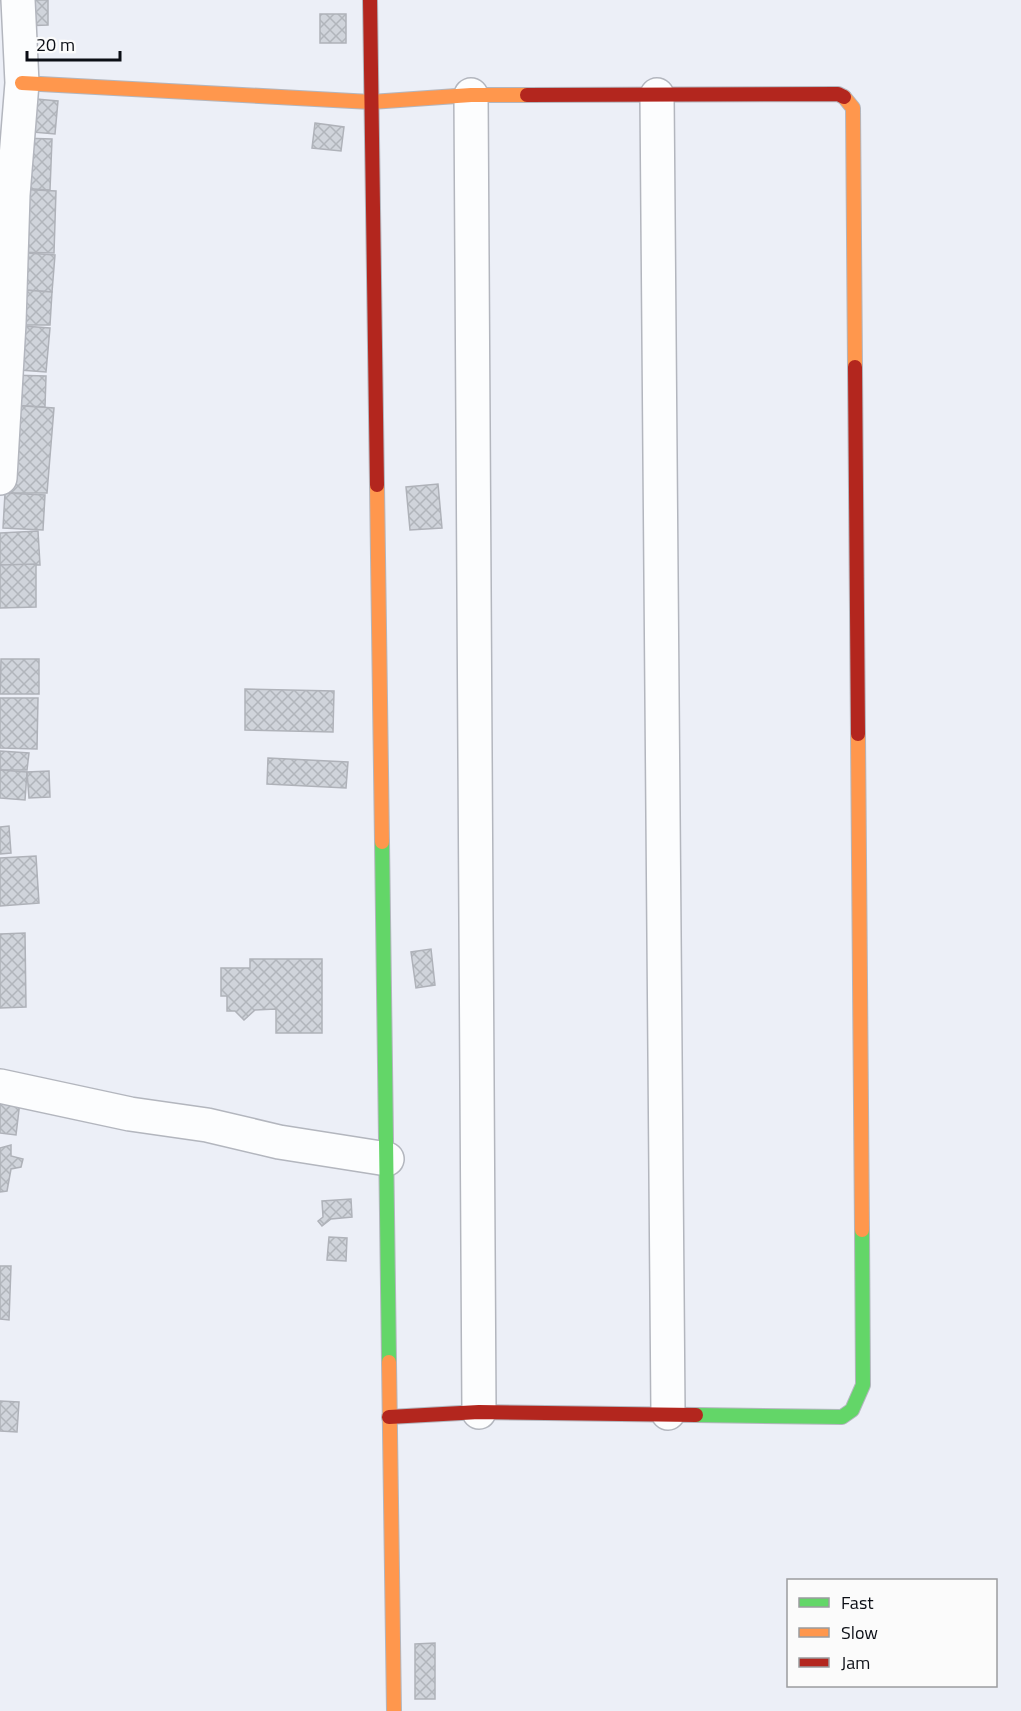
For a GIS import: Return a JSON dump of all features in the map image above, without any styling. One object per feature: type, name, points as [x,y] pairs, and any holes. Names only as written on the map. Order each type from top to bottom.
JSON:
[{"type":"main road","points":[[370,0],[394,1711]]},
{"type":"main road","points":[[22,83],[371,102],[471,95],[838,94],[846,98],[851,105],[854,126],[863,1384],[852,1410],[842,1417],[479,1412],[389,1418]]},
{"type":"street","points":[[0,478],[9,323],[13,195],[22,83],[18,0]]},
{"type":"street","points":[[471,95],[479,1412]]},
{"type":"street","points":[[657,95],[668,1413]]},
{"type":"street","points":[[0,1086],[130,1114],[207,1125],[279,1142],[387,1159]]},
{"type":"building","points":[[20,0],[48,0],[48,25],[21,26]]},
{"type":"building","points":[[320,14],[346,14],[346,43],[320,43]]},
{"type":"building","points":[[25,98],[58,101],[55,134],[22,131]]},
{"type":"building","points":[[315,123],[344,127],[341,151],[312,148]]},
{"type":"building","points":[[20,138],[52,139],[50,190],[17,188]]},
{"type":"building","points":[[15,189],[56,191],[54,253],[13,252]]},
{"type":"building","points":[[13,252],[55,255],[52,292],[10,289]]},
{"type":"building","points":[[10,289],[52,292],[50,325],[10,325]]},
{"type":"building","points":[[10,325],[50,328],[46,372],[6,369]]},
{"type":"building","points":[[8,375],[46,376],[45,407],[9,405]]},
{"type":"building","points":[[9,405],[54,408],[47,493],[5,493]]},
{"type":"building","points":[[438,484],[442,528],[410,530],[406,487]]},
{"type":"building","points":[[5,493],[45,495],[43,530],[3,528]]},
{"type":"building","points":[[38,531],[40,565],[0,565],[0,533]]},
{"type":"building","points":[[36,564],[36,607],[0,608],[0,565]]},
{"type":"building","points":[[1,659],[39,659],[39,694],[0,694]]},
{"type":"building","points":[[245,689],[334,691],[333,732],[245,730]]},
{"type":"building","points":[[0,698],[38,698],[37,749],[0,748]]},
{"type":"building","points":[[0,751],[29,753],[27,770],[0,770]]},
{"type":"building","points":[[268,758],[348,762],[346,788],[267,784]]},
{"type":"building","points":[[0,770],[27,772],[25,800],[0,798]]},
{"type":"building","points":[[49,771],[50,797],[29,798],[27,772]]},
{"type":"building","points":[[9,826],[11,853],[0,854],[0,827]]},
{"type":"building","points":[[36,856],[39,903],[0,906],[0,858]]},
{"type":"building","points":[[25,933],[26,1007],[0,1008],[0,934]]},
{"type":"building","points":[[431,949],[435,985],[416,988],[411,952]]},
{"type":"building","points":[[250,959],[322,959],[322,1033],[276,1033],[276,1009],[255,1010],[244,1020],[235,1011],[227,1011],[227,996],[221,996],[221,968],[250,968]]},
{"type":"building","points":[[0,1091],[21,1093],[16,1135],[0,1133]]},
{"type":"building","points":[[11,1145],[11,1156],[23,1159],[21,1167],[11,1169],[7,1191],[0,1192],[0,1148]]},
{"type":"building","points":[[351,1199],[352,1217],[331,1219],[322,1226],[318,1221],[323,1217],[322,1201]]},
{"type":"building","points":[[329,1237],[347,1238],[346,1261],[327,1260]]},
{"type":"building","points":[[0,1266],[11,1266],[9,1320],[0,1319]]},
{"type":"building","points":[[0,1401],[19,1402],[17,1432],[0,1431]]},
{"type":"building","points":[[435,1643],[435,1699],[415,1699],[415,1644]]},
{"type":"traffic: fast","points":[[382,842],[389,1362]]},
{"type":"traffic: fast","points":[[696,1415],[842,1417],[852,1410],[863,1385],[862,1230]]},
{"type":"traffic: slow","points":[[22,83],[371,102],[471,95],[527,95]]},
{"type":"traffic: slow","points":[[844,97],[853,108],[855,367]]},
{"type":"traffic: slow","points":[[377,485],[382,842]]},
{"type":"traffic: slow","points":[[858,734],[862,1230]]},
{"type":"traffic: slow","points":[[389,1362],[394,1711]]},
{"type":"traffic: jam","points":[[370,0],[377,485]]},
{"type":"traffic: jam","points":[[527,95],[838,94],[844,97]]},
{"type":"traffic: jam","points":[[855,367],[858,734]]},
{"type":"traffic: jam","points":[[389,1417],[479,1412],[696,1415]]}]
